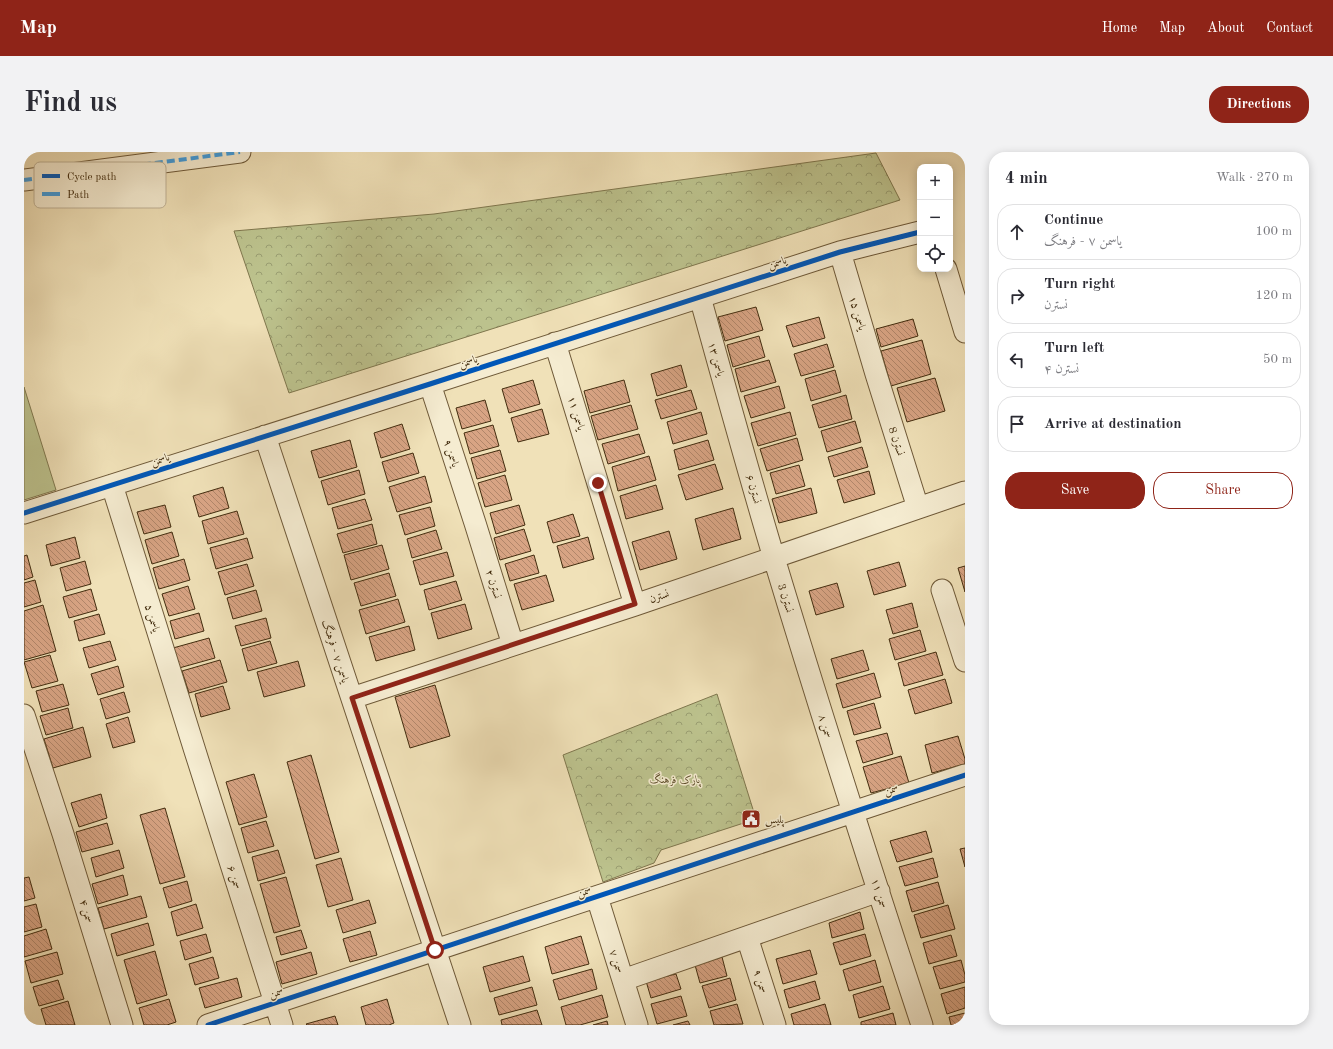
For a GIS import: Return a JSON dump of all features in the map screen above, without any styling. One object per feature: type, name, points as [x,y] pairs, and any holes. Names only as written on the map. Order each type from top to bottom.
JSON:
[{"type":"street","points":[[163,162],[240,152]]},
{"type":"street","points":[[24,180],[34,179]]},
{"type":"street","name":"یاسمن","points":[[24,513],[840,252],[917,233]]},
{"type":"street","name":"یاسمن ۱۵","points":[[840,252],[876,374]]},
{"type":"street","points":[[947,272],[965,332]]},
{"type":"street","name":"یاسمن ۱۳","points":[[700,297],[734,420]]},
{"type":"street","name":"یاسمن ۱۱","points":[[555,343],[635,604]]},
{"type":"street","name":"نسترن 8","points":[[876,374],[918,508]]},
{"type":"street","name":"یاسمن ۹","points":[[430,384],[476,523]]},
{"type":"street","name":"نسترن ۶","points":[[734,420],[774,557]]},
{"type":"street","name":"یاسمن ۷ - فرهنگ","points":[[265,436],[460,1025]]},
{"type":"street","name":"یاسمن ۵","points":[[112,485],[195,751]]},
{"type":"street","name":"نسترن","points":[[352,698],[965,492]]},
{"type":"street","name":"نسترن ۲","points":[[476,523],[513,645]]},
{"type":"street","name":"نسترن 3","points":[[774,557],[798,639]]},
{"type":"street","points":[[942,590],[965,661]]},
{"type":"street","name":"سمن ۸","points":[[798,639],[853,812]]},
{"type":"street","name":"سمن ۴","points":[[24,714],[122,1025]]},
{"type":"street","name":"سمن ۶","points":[[195,751],[282,1025]]},
{"type":"street","name":"سمن","points":[[208,1025],[965,775]]},
{"type":"street","name":"سمن ۱۱","points":[[853,812],[922,1025]]},
{"type":"street","points":[[623,980],[879,891]]},
{"type":"street","name":"سمن ۷","points":[[597,897],[638,1025]]},
{"type":"street","name":"سمن ۹","points":[[747,937],[775,1025]]},
{"type":"green space","points":[[876,153],[900,200],[289,393],[234,231],[434,214]]},
{"type":"green space","points":[[24,387],[56,490],[24,500]]},
{"type":"green space","name":"پارک فرهنگ","points":[[717,694],[756,819],[661,850],[654,863],[603,882],[563,755]]},
{"type":"building","points":[[756,307],[763,330],[725,341],[718,317]]},
{"type":"building","points":[[819,317],[825,338],[793,347],[786,326]]},
{"type":"building","points":[[913,319],[918,336],[881,347],[876,329]]},
{"type":"building","points":[[759,336],[765,357],[733,367],[727,345]]},
{"type":"building","points":[[922,340],[931,374],[891,386],[881,351]]},
{"type":"building","points":[[827,344],[834,367],[801,376],[794,354]]},
{"type":"building","points":[[769,360],[776,382],[741,392],[735,369]]},
{"type":"building","points":[[681,365],[687,387],[657,396],[651,374]]},
{"type":"building","points":[[835,370],[841,392],[811,401],[805,379]]},
{"type":"building","points":[[935,378],[945,411],[907,422],[897,388]]},
{"type":"building","points":[[533,380],[540,404],[509,413],[502,389]]},
{"type":"building","points":[[624,380],[630,402],[590,413],[584,391]]},
{"type":"building","points":[[779,386],[785,408],[751,418],[744,396]]},
{"type":"building","points":[[691,390],[697,409],[661,419],[655,400]]},
{"type":"building","points":[[846,395],[852,419],[819,428],[812,405]]},
{"type":"building","points":[[485,400],[491,421],[462,429],[456,408]]},
{"type":"building","points":[[631,405],[638,429],[598,440],[591,416]]},
{"type":"building","points":[[542,409],[549,434],[518,442],[511,418]]},
{"type":"building","points":[[701,412],[707,434],[673,444],[667,422]]},
{"type":"building","points":[[790,412],[796,435],[758,446],[751,423]]},
{"type":"building","points":[[855,421],[861,442],[827,452],[821,431]]},
{"type":"building","points":[[402,424],[410,449],[381,458],[374,433]]},
{"type":"building","points":[[493,425],[499,446],[470,454],[464,433]]},
{"type":"building","points":[[639,434],[645,453],[608,464],[602,444]]},
{"type":"building","points":[[797,438],[803,460],[767,471],[760,449]]},
{"type":"building","points":[[350,440],[357,467],[319,478],[311,451]]},
{"type":"building","points":[[708,440],[714,460],[679,470],[674,450]]},
{"type":"building","points":[[862,447],[868,467],[834,477],[828,457]]},
{"type":"building","points":[[500,450],[506,471],[477,479],[471,458]]},
{"type":"building","points":[[413,453],[419,473],[388,482],[382,462]]},
{"type":"building","points":[[649,456],[656,480],[618,491],[612,467]]},
{"type":"building","points":[[715,464],[723,489],[686,500],[678,475]]},
{"type":"building","points":[[799,465],[805,486],[776,494],[770,473]]},
{"type":"building","points":[[359,470],[365,494],[328,505],[321,481]]},
{"type":"building","points":[[869,471],[875,494],[844,503],[837,480]]},
{"type":"building","points":[[505,475],[512,500],[485,507],[478,483]]},
{"type":"building","points":[[425,476],[432,502],[397,512],[389,487]]},
{"type":"building","points":[[656,485],[663,509],[626,519],[620,496]]},
{"type":"building","points":[[223,487],[229,508],[199,517],[193,496]]},
{"type":"building","points":[[811,488],[817,513],[779,523],[772,499]]},
{"type":"building","points":[[365,499],[372,520],[338,529],[332,508]]},
{"type":"building","points":[[165,505],[171,527],[144,534],[137,512]]},
{"type":"building","points":[[519,505],[525,525],[496,534],[490,513]]},
{"type":"building","points":[[430,507],[435,526],[405,535],[399,515]]},
{"type":"building","points":[[733,508],[741,539],[703,550],[695,519]]},
{"type":"building","points":[[237,511],[244,534],[208,544],[202,521]]},
{"type":"building","points":[[573,514],[580,536],[553,543],[547,522]]},
{"type":"building","points":[[372,524],[377,544],[343,553],[337,534]]},
{"type":"building","points":[[524,529],[531,551],[500,560],[494,538]]},
{"type":"building","points":[[436,530],[442,549],[412,558],[407,539]]},
{"type":"building","points":[[669,531],[677,559],[640,570],[632,542]]},
{"type":"building","points":[[172,532],[179,556],[152,564],[145,540]]},
{"type":"building","points":[[75,537],[80,558],[51,566],[46,545]]},
{"type":"building","points":[[588,537],[594,559],[563,568],[557,546]]},
{"type":"building","points":[[247,538],[253,558],[216,569],[210,548]]},
{"type":"building","points":[[382,545],[389,569],[351,580],[344,555]]},
{"type":"building","points":[[447,552],[454,576],[420,585],[413,561]]},
{"type":"building","points":[[27,555],[33,577],[24,580],[24,556]]},
{"type":"building","points":[[534,555],[539,573],[510,581],[505,564]]},
{"type":"building","points":[[184,559],[190,580],[159,589],[153,568]]},
{"type":"building","points":[[85,561],[91,584],[66,591],[60,568]]},
{"type":"building","points":[[899,562],[906,586],[874,595],[867,571]]},
{"type":"building","points":[[247,564],[254,586],[225,595],[218,572]]},
{"type":"building","points":[[965,566],[965,592],[958,568]]},
{"type":"building","points":[[389,573],[396,596],[361,606],[354,583]]},
{"type":"building","points":[[546,575],[554,601],[522,610],[514,584]]},
{"type":"building","points":[[35,580],[41,602],[24,607],[24,583]]},
{"type":"building","points":[[456,581],[462,600],[429,610],[424,590]]},
{"type":"building","points":[[837,583],[844,607],[816,615],[809,591]]},
{"type":"building","points":[[188,586],[195,609],[169,616],[162,594]]},
{"type":"building","points":[[91,589],[97,610],[69,618],[63,597]]},
{"type":"building","points":[[256,590],[262,611],[233,619],[227,598]]},
{"type":"building","points":[[398,599],[405,622],[366,634],[359,610]]},
{"type":"building","points":[[912,603],[918,627],[893,634],[886,610]]},
{"type":"building","points":[[465,604],[472,629],[438,639],[431,613]]},
{"type":"building","points":[[43,605],[56,651],[24,660],[24,611]]},
{"type":"building","points":[[199,613],[204,631],[175,639],[170,621]]},
{"type":"building","points":[[99,614],[105,634],[79,641],[74,621]]},
{"type":"building","points":[[266,618],[271,638],[241,646],[235,626]]},
{"type":"building","points":[[409,626],[415,650],[376,661],[369,637]]},
{"type":"building","points":[[920,630],[926,651],[895,660],[889,639]]},
{"type":"building","points":[[209,638],[215,658],[179,668],[173,648]]},
{"type":"building","points":[[110,641],[116,660],[89,668],[83,648]]},
{"type":"building","points":[[270,641],[277,663],[248,671],[242,649]]},
{"type":"building","points":[[863,650],[869,670],[837,679],[831,659]]},
{"type":"building","points":[[936,652],[943,675],[904,686],[898,663]]},
{"type":"building","points":[[50,655],[58,681],[32,688],[24,662]]},
{"type":"building","points":[[220,660],[227,682],[189,693],[182,671]]},
{"type":"building","points":[[298,661],[305,686],[264,697],[257,672]]},
{"type":"building","points":[[118,666],[124,687],[98,695],[91,674]]},
{"type":"building","points":[[874,673],[881,697],[843,708],[836,684]]},
{"type":"building","points":[[945,679],[952,703],[915,714],[908,690]]},
{"type":"building","points":[[63,684],[69,705],[42,712],[36,691]]},
{"type":"building","points":[[435,685],[450,736],[410,748],[395,697]]},
{"type":"building","points":[[223,686],[230,709],[201,717],[195,694]]},
{"type":"building","points":[[124,692],[130,712],[106,719],[100,699]]},
{"type":"building","points":[[874,703],[881,728],[854,735],[847,711]]},
{"type":"building","points":[[68,708],[73,728],[46,735],[40,716]]},
{"type":"building","points":[[128,717],[135,742],[113,748],[106,724]]},
{"type":"building","points":[[83,727],[91,757],[53,768],[44,739]]},
{"type":"building","points":[[887,733],[893,754],[863,763],[856,741]]},
{"type":"building","points":[[958,736],[965,759],[965,764],[932,773],[925,745]]},
{"type":"building","points":[[311,755],[339,852],[315,859],[287,762]]},
{"type":"building","points":[[901,756],[909,783],[871,793],[863,767]]},
{"type":"building","points":[[254,774],[267,817],[239,825],[226,782]]},
{"type":"building","points":[[101,794],[107,818],[79,827],[71,803]]},
{"type":"building","points":[[165,808],[185,877],[160,884],[140,815]]},
{"type":"building","points":[[266,821],[274,846],[248,853],[241,828]]},
{"type":"building","points":[[107,823],[113,844],[82,852],[76,832]]},
{"type":"building","points":[[926,831],[932,852],[897,862],[890,841]]},
{"type":"building","points":[[965,848],[965,867],[960,849]]},
{"type":"building","points":[[119,850],[124,868],[96,877],[91,858]]},
{"type":"building","points":[[278,850],[285,873],[258,881],[252,857]]},
{"type":"building","points":[[341,858],[353,900],[328,907],[316,865]]},
{"type":"building","points":[[933,858],[938,877],[905,886],[899,867]]},
{"type":"building","points":[[123,875],[128,895],[98,904],[92,884]]},
{"type":"building","points":[[29,877],[35,898],[24,901],[24,878]]},
{"type":"building","points":[[286,877],[300,926],[274,933],[260,884]]},
{"type":"building","points":[[187,881],[192,901],[169,908],[163,888]]},
{"type":"building","points":[[938,882],[944,903],[912,912],[906,891]]},
{"type":"building","points":[[141,896],[147,917],[104,929],[98,908]]},
{"type":"building","points":[[369,900],[376,923],[343,933],[336,910]]},
{"type":"building","points":[[36,904],[42,927],[24,932],[24,907]]},
{"type":"building","points":[[196,904],[203,928],[177,936],[171,912]]},
{"type":"building","points":[[948,905],[955,929],[921,938],[914,915]]},
{"type":"building","points":[[860,912],[864,929],[832,938],[829,923]]},
{"type":"building","points":[[148,923],[154,945],[117,956],[111,934]]},
{"type":"building","points":[[46,929],[52,949],[24,957],[24,936]]},
{"type":"building","points":[[301,930],[307,948],[281,955],[276,937]]},
{"type":"building","points":[[370,931],[377,955],[350,962],[343,939]]},
{"type":"building","points":[[206,934],[211,952],[185,960],[180,941]]},
{"type":"building","points":[[865,934],[871,956],[840,965],[833,943]]},
{"type":"building","points":[[951,935],[957,956],[929,964],[923,943]]},
{"type":"building","points":[[581,936],[589,964],[552,974],[545,947]]},
{"type":"building","points":[[810,950],[817,974],[783,984],[776,959]]},
{"type":"building","points":[[155,951],[167,995],[137,1004],[124,960]]},
{"type":"building","points":[[57,952],[63,974],[31,983],[25,961]]},
{"type":"building","points":[[311,952],[317,974],[282,984],[276,962]]},
{"type":"building","points":[[523,956],[530,981],[490,992],[483,967]]},
{"type":"building","points":[[213,957],[219,978],[195,985],[189,964]]},
{"type":"building","points":[[722,957],[727,976],[700,983],[695,965]]},
{"type":"building","points":[[875,960],[881,982],[849,991],[843,970]]},
{"type":"building","points":[[961,960],[965,975],[965,982],[940,989],[933,967]]},
{"type":"building","points":[[592,969],[597,989],[559,1000],[553,980]]},
{"type":"building","points":[[676,974],[681,989],[651,998],[646,981]]},
{"type":"building","points":[[237,978],[242,997],[205,1008],[199,988]]},
{"type":"building","points":[[730,978],[736,1000],[709,1008],[702,986]]},
{"type":"building","points":[[58,980],[64,999],[39,1006],[33,987]]},
{"type":"building","points":[[815,981],[820,999],[789,1008],[784,990]]},
{"type":"building","points":[[883,986],[890,1009],[859,1018],[853,995]]},
{"type":"building","points":[[532,987],[537,1005],[499,1015],[494,998]]},
{"type":"building","points":[[965,987],[965,1008],[947,1014],[941,994]]},
{"type":"building","points":[[602,995],[608,1017],[580,1025],[566,1025],[561,1007]]},
{"type":"building","points":[[681,996],[687,1016],[657,1024],[651,1004]]},
{"type":"building","points":[[169,999],[176,1022],[167,1025],[144,1025],[139,1008]]},
{"type":"building","points":[[387,999],[394,1023],[389,1025],[366,1025],[361,1007]]},
{"type":"building","points":[[68,1001],[75,1025],[46,1025],[41,1009]]},
{"type":"building","points":[[737,1004],[743,1024],[714,1025],[710,1011]]},
{"type":"building","points":[[825,1004],[831,1025],[794,1025],[791,1014]]},
{"type":"building","points":[[537,1010],[542,1025],[502,1025],[501,1020]]},
{"type":"building","points":[[893,1013],[896,1025],[861,1025],[861,1022]]},
{"type":"building","points":[[965,1013],[965,1025],[951,1025],[949,1017]]},
{"type":"building","points":[[335,1016],[338,1025],[306,1024]]},
{"type":"building","points":[[607,1021],[608,1025],[593,1025]]},
{"type":"building","points":[[688,1021],[690,1025],[673,1025]]},
{"type":"marked path","points":[[163,162],[240,152]]},
{"type":"marked path","points":[[24,180],[34,179]]},
{"type":"cycle path","points":[[24,513],[840,252],[917,233]]},
{"type":"cycle path","points":[[208,1025],[965,775]]},
{"type":"place","name":"پلیس","points":[[751,819]]},
{"type":"route","points":[[435,950],[352,698],[635,604],[598,483]]}]
